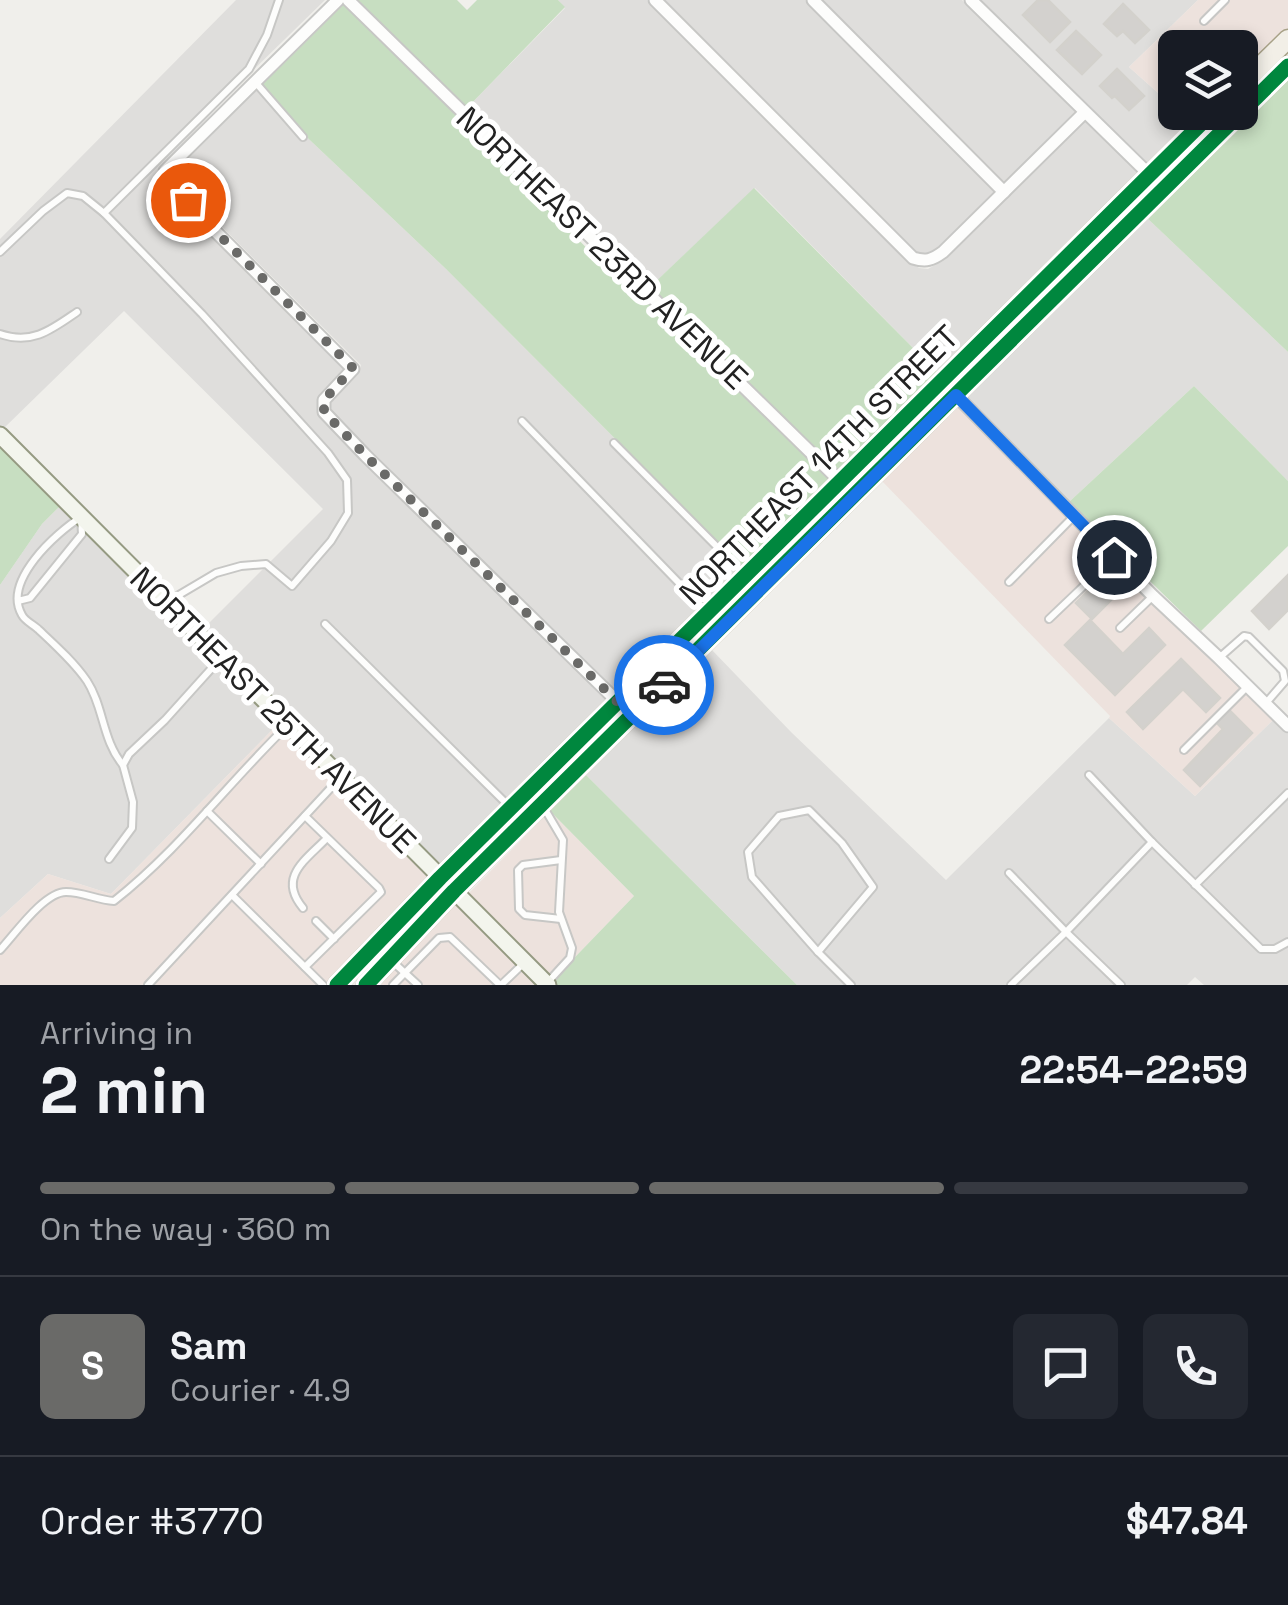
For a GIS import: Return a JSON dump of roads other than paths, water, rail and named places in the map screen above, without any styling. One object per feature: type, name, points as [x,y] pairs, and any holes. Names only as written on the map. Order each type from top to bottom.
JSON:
[{"type":"main road","points":[[1258,68],[1288,38]]},
{"type":"main road","name":"NORTHEAST 14TH STREET","points":[[337,985],[440,878],[518,816],[542,805],[1288,66]]},
{"type":"main road","name":"NORTHEAST 14TH STREET","points":[[366,985],[397,966],[454,892],[618,702],[1196,130]]},
{"type":"main road","name":"NORTHEAST 25TH AVENUE","points":[[0,435],[547,984]]},
{"type":"street","points":[[338,0],[165,171],[212,228],[353,368],[324,400],[324,412],[632,716]]},
{"type":"street","name":"NORTHEAST 23RD AVENUE","points":[[348,0],[855,496]]},
{"type":"street","points":[[655,0],[905,252],[923,261],[943,252],[1084,112]]},
{"type":"street","points":[[813,0],[1004,192]]},
{"type":"street","points":[[971,0],[1164,189]]},
{"type":"street","points":[[942,381],[1152,596],[1288,726]]},
{"type":"lane","points":[[104,213],[249,69],[267,36],[278,0]]},
{"type":"lane","points":[[1204,22],[1224,0]]},
{"type":"lane","points":[[255,82],[303,137]]},
{"type":"lane","points":[[0,252],[66,193],[83,196],[202,314],[328,453],[347,480],[348,513],[332,541],[292,586],[266,564],[241,566],[216,573],[166,603]]},
{"type":"lane","points":[[0,334],[15,339],[30,337],[49,331],[77,312]]},
{"type":"lane","points":[[522,422],[722,627]]},
{"type":"lane","points":[[614,443],[760,590]]},
{"type":"lane","points":[[1009,582],[1074,516]]},
{"type":"lane","points":[[18,601],[30,598],[72,548],[82,534],[81,518],[63,528],[32,563],[19,584],[18,601],[22,616],[89,684],[108,744],[122,765],[133,802],[132,828],[109,860]]},
{"type":"lane","points":[[1049,619],[1114,557]]},
{"type":"lane","points":[[1120,628],[1152,596]]},
{"type":"lane","points":[[324,624],[518,816]]},
{"type":"lane","points":[[1219,658],[1244,636],[1284,671],[1285,681],[1266,704]]},
{"type":"lane","points":[[122,765],[128,754],[221,658]]},
{"type":"lane","points":[[1184,750],[1248,686]]},
{"type":"lane","points":[[0,950],[44,901],[60,891],[114,901],[288,725]]},
{"type":"lane","points":[[1089,775],[1261,949],[1276,949],[1288,942]]},
{"type":"lane","points":[[148,985],[340,777]]},
{"type":"lane","points":[[1195,884],[1288,793]]},
{"type":"lane","points":[[542,805],[563,840],[559,912],[572,948],[570,958],[547,984]]},
{"type":"lane","points":[[818,952],[873,887],[842,843],[810,810],[780,816],[748,852],[752,877],[818,952],[851,985]]},
{"type":"lane","points":[[207,811],[261,864]]},
{"type":"lane","points":[[304,967],[380,892],[305,816]]},
{"type":"lane","points":[[303,908],[296,900],[292,880],[296,870],[327,838]]},
{"type":"lane","points":[[1010,985],[1152,842]]},
{"type":"lane","points":[[562,860],[523,865],[518,870],[519,909],[524,915],[562,918]]},
{"type":"lane","points":[[1009,873],[1121,985]]},
{"type":"lane","points":[[232,895],[323,985]]},
{"type":"lane","points":[[316,922],[334,939]]},
{"type":"lane","points":[[392,985],[397,966],[439,938],[450,937],[500,985],[525,962]]},
{"type":"lane","points":[[397,966],[418,985]]}]
